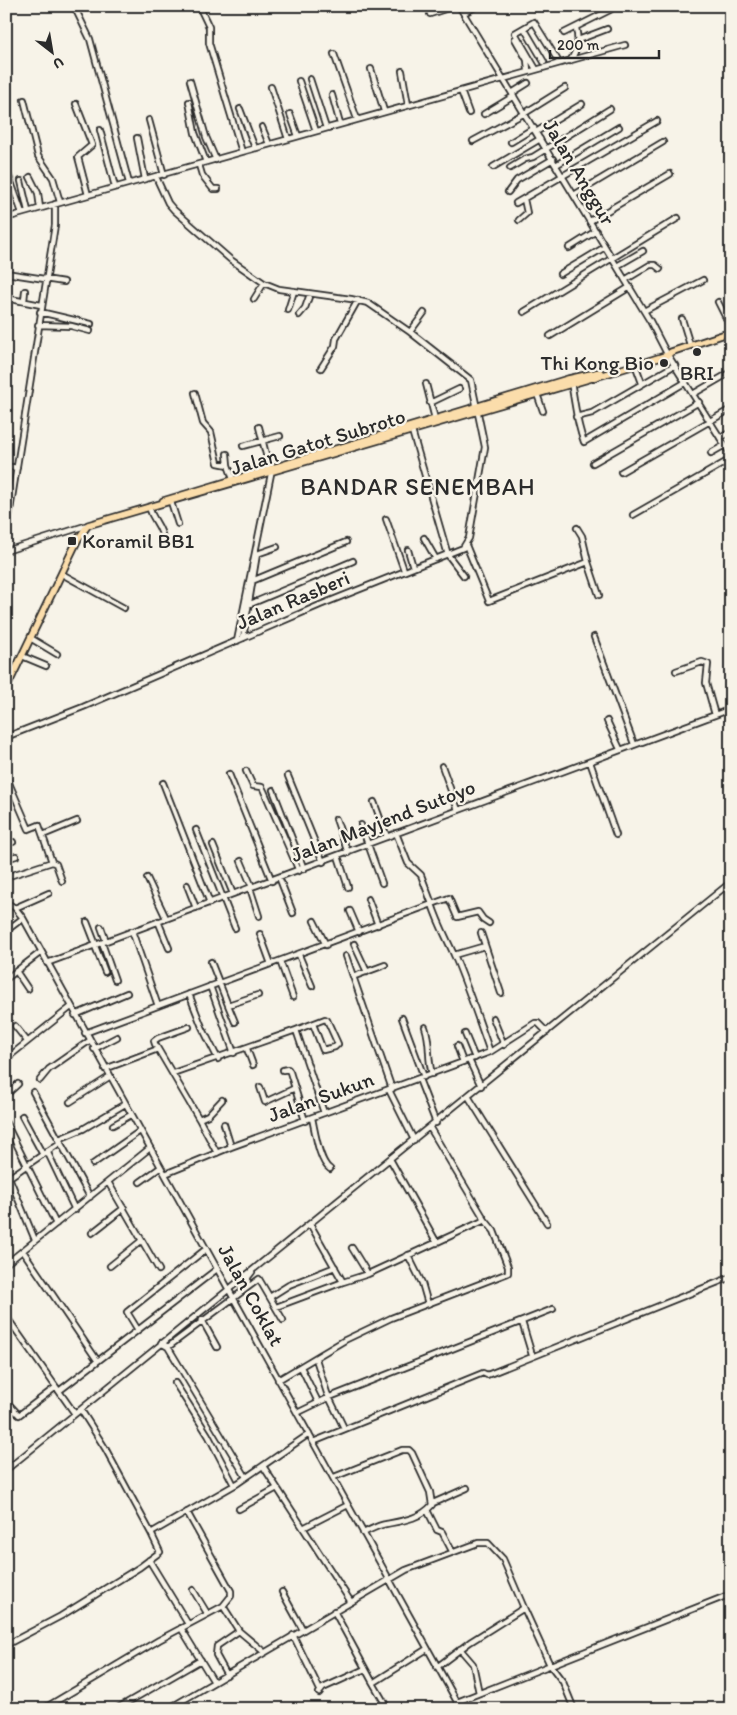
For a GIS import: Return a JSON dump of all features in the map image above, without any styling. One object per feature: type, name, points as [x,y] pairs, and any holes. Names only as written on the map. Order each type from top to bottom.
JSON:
[{"type":"main road","name":"Jalan Gatot Subroto","points":[[88,525],[412,430],[478,408],[538,394],[570,381],[609,372],[731,332]]},
{"type":"main road","points":[[609,372],[668,353]]},
{"type":"main road","points":[[150,507],[165,500],[233,479],[271,471],[435,419],[570,381]]},
{"type":"main road","points":[[6,689],[32,639],[78,538],[88,525]]},
{"type":"street","points":[[74,6],[90,39],[129,183]]},
{"type":"street","points":[[199,6],[209,27],[211,51],[242,152]]},
{"type":"street","points":[[430,14],[454,6]]},
{"type":"street","name":"Jalan Anggur","points":[[460,6],[731,457]]},
{"type":"street","points":[[464,13],[477,6]]},
{"type":"street","points":[[564,33],[610,10]]},
{"type":"street","points":[[536,69],[515,33],[534,22],[557,59]]},
{"type":"street","points":[[524,28],[544,62]]},
{"type":"street","points":[[570,61],[577,52],[576,28]]},
{"type":"street","points":[[578,40],[607,30]]},
{"type":"street","points":[[515,39],[527,60],[528,70]]},
{"type":"street","points":[[6,218],[164,175],[528,70],[570,61],[625,45]]},
{"type":"street","points":[[334,54],[357,119]]},
{"type":"street","points":[[371,69],[384,111]]},
{"type":"street","points":[[402,70],[408,105]]},
{"type":"street","points":[[310,78],[326,128]]},
{"type":"street","points":[[190,82],[206,137],[216,160]]},
{"type":"street","points":[[299,82],[316,131]]},
{"type":"street","points":[[484,114],[528,83]]},
{"type":"street","points":[[271,87],[288,139]]},
{"type":"street","points":[[473,141],[525,113],[565,88]]},
{"type":"street","points":[[460,90],[469,112]]},
{"type":"street","points":[[332,95],[340,124]]},
{"type":"street","points":[[6,536],[58,203],[53,178],[38,156],[24,100]]},
{"type":"street","points":[[189,102],[195,133],[206,162]]},
{"type":"street","points":[[76,104],[92,145],[78,157],[88,195]]},
{"type":"street","points":[[511,142],[582,104]]},
{"type":"street","points":[[510,168],[610,109]]},
{"type":"street","points":[[240,110],[249,127],[255,148]]},
{"type":"street","points":[[290,114],[298,136]]},
{"type":"street","points":[[149,120],[164,175]]},
{"type":"street","points":[[516,203],[657,121]]},
{"type":"street","points":[[262,127],[269,144]]},
{"type":"street","points":[[556,165],[619,127]]},
{"type":"street","points":[[100,130],[115,187]]},
{"type":"street","points":[[137,138],[145,179]]},
{"type":"street","points":[[493,167],[540,139]]},
{"type":"street","points":[[574,195],[663,142]]},
{"type":"street","points":[[508,192],[517,180],[552,159]]},
{"type":"street","points":[[199,165],[209,185],[214,189],[218,189]]},
{"type":"street","points":[[6,168],[22,213]]},
{"type":"street","points":[[590,221],[670,174]]},
{"type":"street","points":[[30,177],[38,193],[40,208]]},
{"type":"street","points":[[156,177],[168,203],[174,210],[231,260],[264,283],[310,294],[358,300],[373,306],[410,332],[471,380],[484,433],[485,452],[466,546],[489,601],[588,562]]},
{"type":"street","points":[[21,181],[28,212]]},
{"type":"street","points":[[519,220],[527,213],[524,199]]},
{"type":"street","points":[[524,312],[678,218]]},
{"type":"street","points":[[569,248],[596,231]]},
{"type":"street","points":[[560,274],[605,247]]},
{"type":"street","points":[[617,266],[643,251]]},
{"type":"street","points":[[625,280],[650,265],[660,269]]},
{"type":"street","points":[[6,273],[64,282]]},
{"type":"street","points":[[644,311],[703,280]]},
{"type":"street","points":[[254,300],[264,283]]},
{"type":"street","points":[[550,336],[630,287]]},
{"type":"street","points":[[24,301],[25,291]]},
{"type":"street","points":[[288,310],[294,291]]},
{"type":"street","points":[[299,315],[305,308],[310,294]]},
{"type":"street","points":[[6,298],[41,305]]},
{"type":"street","points":[[321,368],[335,346],[336,339],[358,300]]},
{"type":"street","points":[[718,302],[731,328]]},
{"type":"street","points":[[40,312],[91,324]]},
{"type":"street","points":[[410,332],[424,313]]},
{"type":"street","points":[[682,320],[690,345]]},
{"type":"street","points":[[38,325],[71,326],[90,331]]},
{"type":"street","points":[[635,364],[642,383]]},
{"type":"street","points":[[576,417],[592,413],[675,365]]},
{"type":"street","points":[[694,394],[731,372]]},
{"type":"street","points":[[570,381],[576,417],[584,442],[686,382]]},
{"type":"street","points":[[426,384],[435,419]]},
{"type":"street","points":[[430,403],[459,390]]},
{"type":"street","points":[[195,394],[203,423],[212,435],[218,463],[228,465]]},
{"type":"street","points":[[538,394],[543,411]]},
{"type":"street","points":[[593,463],[699,402]]},
{"type":"street","points":[[620,472],[731,409]]},
{"type":"street","points":[[237,641],[271,471],[259,427]]},
{"type":"street","points":[[412,430],[448,554],[464,576]]},
{"type":"street","points":[[720,438],[731,432]]},
{"type":"street","points":[[244,446],[280,436]]},
{"type":"street","points":[[711,453],[725,445]]},
{"type":"street","points":[[226,454],[233,479]]},
{"type":"street","points":[[633,515],[731,457]]},
{"type":"street","points":[[6,466],[17,468]]},
{"type":"street","points":[[6,494],[13,495]]},
{"type":"street","points":[[171,502],[178,524]]},
{"type":"street","points":[[150,507],[154,521],[162,529],[164,543]]},
{"type":"street","points":[[386,519],[404,570]]},
{"type":"street","points":[[6,551],[88,525]]},
{"type":"street","points":[[577,528],[582,536],[599,595]]},
{"type":"street","points":[[424,538],[436,559]]},
{"type":"street","points":[[252,581],[346,542]]},
{"type":"street","name":"Jalan Rasberi","points":[[6,737],[83,708],[243,638],[466,546]]},
{"type":"street","points":[[243,638],[258,554],[276,547]]},
{"type":"street","points":[[408,550],[413,567]]},
{"type":"street","points":[[248,605],[353,561]]},
{"type":"street","points":[[62,574],[124,608]]},
{"type":"street","points":[[594,637],[634,744]]},
{"type":"street","points":[[32,639],[56,654]]},
{"type":"street","points":[[22,656],[46,666]]},
{"type":"street","points":[[676,671],[702,662],[708,664],[706,683],[715,714]]},
{"type":"street","name":"Jalan Mayjend Sutoyo","points":[[47,963],[348,853],[396,833],[731,709]]},
{"type":"street","points":[[607,721],[620,749]]},
{"type":"street","points":[[590,762],[616,835]]},
{"type":"street","points":[[442,766],[458,810]]},
{"type":"street","points":[[246,771],[254,786],[262,787],[301,870]]},
{"type":"street","points":[[230,774],[272,881]]},
{"type":"street","points":[[6,776],[29,829],[39,825],[52,862],[56,864],[62,882]]},
{"type":"street","points":[[288,776],[323,862]]},
{"type":"street","points":[[163,783],[210,903]]},
{"type":"street","points":[[273,790],[301,870]]},
{"type":"street","points":[[374,802],[387,837]]},
{"type":"street","points":[[336,819],[348,853]]},
{"type":"street","points":[[44,835],[77,820]]},
{"type":"street","points":[[361,825],[382,884]]},
{"type":"street","points":[[196,830],[235,928]]},
{"type":"street","points":[[396,833],[408,863],[421,875],[440,929],[454,955],[490,1052]]},
{"type":"street","points":[[6,844],[13,842]]},
{"type":"street","points":[[213,845],[233,894]]},
{"type":"street","points":[[6,859],[16,856]]},
{"type":"street","points":[[338,856],[348,886]]},
{"type":"street","points":[[241,861],[259,916]]},
{"type":"street","points":[[6,877],[52,862]]},
{"type":"street","points":[[279,877],[293,913]]},
{"type":"street","points":[[147,878],[166,918]]},
{"type":"street","points":[[6,1470],[160,1343],[430,1128],[731,882]]},
{"type":"street","points":[[187,886],[196,908]]},
{"type":"street","points":[[16,908],[49,893]]},
{"type":"street","points":[[85,1033],[449,898],[458,917],[478,912],[488,923]]},
{"type":"street","points":[[368,899],[378,925]]},
{"type":"street","name":"Jalan Coklat","points":[[6,902],[16,908],[23,918],[105,1070],[334,1477],[461,1709]]},
{"type":"street","points":[[350,911],[359,932]]},
{"type":"street","points":[[6,931],[23,918]]},
{"type":"street","points":[[158,921],[169,948]]},
{"type":"street","points":[[314,921],[326,945]]},
{"type":"street","points":[[87,922],[105,972]]},
{"type":"street","points":[[101,927],[115,980]]},
{"type":"street","points":[[132,931],[158,1006]]},
{"type":"street","points":[[481,933],[501,993]]},
{"type":"street","points":[[260,934],[270,964]]},
{"type":"street","points":[[354,944],[367,972]]},
{"type":"street","points":[[454,955],[485,946]]},
{"type":"street","points":[[6,979],[41,952]]},
{"type":"street","points":[[299,955],[312,986]]},
{"type":"street","points":[[346,956],[355,976],[390,1090],[414,1140]]},
{"type":"street","points":[[280,961],[293,997]]},
{"type":"street","points":[[211,962],[235,1022]]},
{"type":"street","points":[[355,976],[385,965]]},
{"type":"street","points":[[16,971],[28,989]]},
{"type":"street","points":[[210,986],[234,1053]]},
{"type":"street","points":[[75,1015],[127,993]]},
{"type":"street","points":[[189,994],[202,1027],[218,1059]]},
{"type":"street","points":[[228,1005],[258,995]]},
{"type":"street","points":[[6,1059],[71,1007]]},
{"type":"street","points":[[402,1018],[436,1123]]},
{"type":"street","points":[[494,1018],[504,1045]]},
{"type":"street","points":[[173,1073],[247,1049],[325,1019],[328,1021],[337,1046],[323,1050],[313,1024]]},
{"type":"street","name":"Jalan Sukun","points":[[165,1174],[231,1147],[490,1052],[504,1045],[535,1023],[538,1023],[547,1032]]},
{"type":"street","points":[[15,1026],[27,1041]]},
{"type":"street","points":[[189,1027],[155,1040],[158,1049],[199,1119],[216,1153]]},
{"type":"street","points":[[425,1027],[430,1045],[427,1057],[432,1074]]},
{"type":"street","points":[[296,1030],[324,1113]]},
{"type":"street","points":[[465,1034],[481,1086]]},
{"type":"street","points":[[94,1048],[117,1037]]},
{"type":"street","points":[[40,1080],[49,1069],[90,1041]]},
{"type":"street","points":[[457,1046],[463,1062]]},
{"type":"street","points":[[105,1070],[158,1049]]},
{"type":"street","points":[[247,1049],[253,1065]]},
{"type":"street","points":[[283,1070],[289,1070],[305,1121]]},
{"type":"street","points":[[70,1102],[109,1077]]},
{"type":"street","points":[[6,1095],[18,1084]]},
{"type":"street","points":[[260,1087],[266,1102],[295,1088]]},
{"type":"street","points":[[33,1092],[90,1197]]},
{"type":"street","points":[[468,1096],[547,1223]]},
{"type":"street","points":[[199,1119],[208,1115],[222,1100]]},
{"type":"street","points":[[35,1240],[7,1178],[60,1140],[83,1129],[125,1104]]},
{"type":"street","points":[[113,1126],[131,1115]]},
{"type":"street","points":[[22,1116],[45,1152],[75,1210]]},
{"type":"street","points":[[312,1118],[320,1154],[326,1167],[330,1169]]},
{"type":"street","points":[[6,1123],[56,1224]]},
{"type":"street","points":[[224,1124],[231,1147]]},
{"type":"street","points":[[278,1380],[316,1360],[355,1335],[508,1273],[508,1267],[494,1231],[485,1220],[430,1128]]},
{"type":"street","points":[[93,1164],[140,1131]]},
{"type":"street","points":[[6,1264],[150,1148]]},
{"type":"street","points":[[390,1159],[437,1243]]},
{"type":"street","points":[[140,1182],[161,1167]]},
{"type":"street","points":[[108,1182],[158,1270]]},
{"type":"street","points":[[92,1233],[124,1208]]},
{"type":"street","points":[[276,1308],[368,1274],[485,1220]]},
{"type":"street","points":[[310,1224],[343,1282]]},
{"type":"street","points":[[110,1266],[142,1241]]},
{"type":"street","points":[[352,1248],[368,1274]]},
{"type":"street","points":[[138,1330],[126,1312],[206,1249]]},
{"type":"street","points":[[247,1287],[250,1274],[276,1250]]},
{"type":"street","points":[[23,1251],[97,1360]]},
{"type":"street","points":[[408,1255],[422,1284],[428,1304]]},
{"type":"street","points":[[270,1297],[289,1285],[334,1267]]},
{"type":"street","points":[[6,1401],[19,1415],[58,1389],[218,1269]]},
{"type":"street","points":[[313,1442],[343,1427],[406,1406],[483,1373],[486,1375],[731,1277]]},
{"type":"street","points":[[168,1347],[259,1279],[283,1320]]},
{"type":"street","points":[[297,1414],[330,1397],[553,1309]]},
{"type":"street","points":[[6,1316],[75,1414]]},
{"type":"street","points":[[202,1320],[218,1347]]},
{"type":"street","points":[[522,1322],[532,1355]]},
{"type":"street","points":[[160,1343],[168,1347],[246,1477]]},
{"type":"street","points":[[316,1360],[327,1393],[343,1427]]},
{"type":"street","points":[[301,1367],[318,1402]]},
{"type":"street","points":[[175,1383],[208,1435],[234,1485]]},
{"type":"street","points":[[6,1645],[61,1616],[160,1552],[105,1448],[81,1410]]},
{"type":"street","points":[[151,1533],[234,1485],[309,1434]]},
{"type":"street","points":[[334,1477],[380,1458],[408,1450],[415,1460],[433,1503]]},
{"type":"street","points":[[264,1466],[351,1602]]},
{"type":"street","points":[[239,1509],[277,1488]]},
{"type":"street","points":[[363,1533],[385,1524],[401,1523],[427,1510],[433,1503],[467,1488]]},
{"type":"street","points":[[303,1528],[348,1505]]},
{"type":"street","points":[[427,1510],[436,1530],[444,1534],[452,1551]]},
{"type":"street","points":[[43,1709],[206,1613],[223,1606],[231,1596],[231,1591],[187,1512]]},
{"type":"street","points":[[168,1709],[406,1570],[452,1551],[482,1542],[488,1544],[503,1559],[550,1664],[563,1682],[574,1709]]},
{"type":"street","points":[[149,1560],[188,1624]]},
{"type":"street","points":[[192,1590],[206,1613]]},
{"type":"street","points":[[282,1592],[303,1630]]},
{"type":"street","points":[[457,1702],[731,1594]]},
{"type":"street","points":[[223,1606],[239,1631],[264,1652]]},
{"type":"street","points":[[437,1667],[460,1649],[524,1608]]},
{"type":"street","points":[[334,1612],[388,1709]]},
{"type":"street","points":[[181,1628],[214,1682]]},
{"type":"street","points":[[227,1675],[216,1656],[217,1646],[239,1631]]},
{"type":"street","points":[[293,1635],[320,1692],[365,1669]]},
{"type":"street","points":[[373,1683],[408,1663],[427,1649]]},
{"type":"street","points":[[460,1649],[473,1664],[479,1693]]},
{"type":"street","points":[[116,1709],[201,1660]]},
{"type":"place","name":"BRI","points":[[697,352]]},
{"type":"place","name":"Thi Kong Bio","points":[[664,363]]},
{"type":"place","name":"Koramil BB1","points":[[72,541]]},
{"type":"district","name":"BANDAR SENEMBAH","points":[[418,487]]}]
